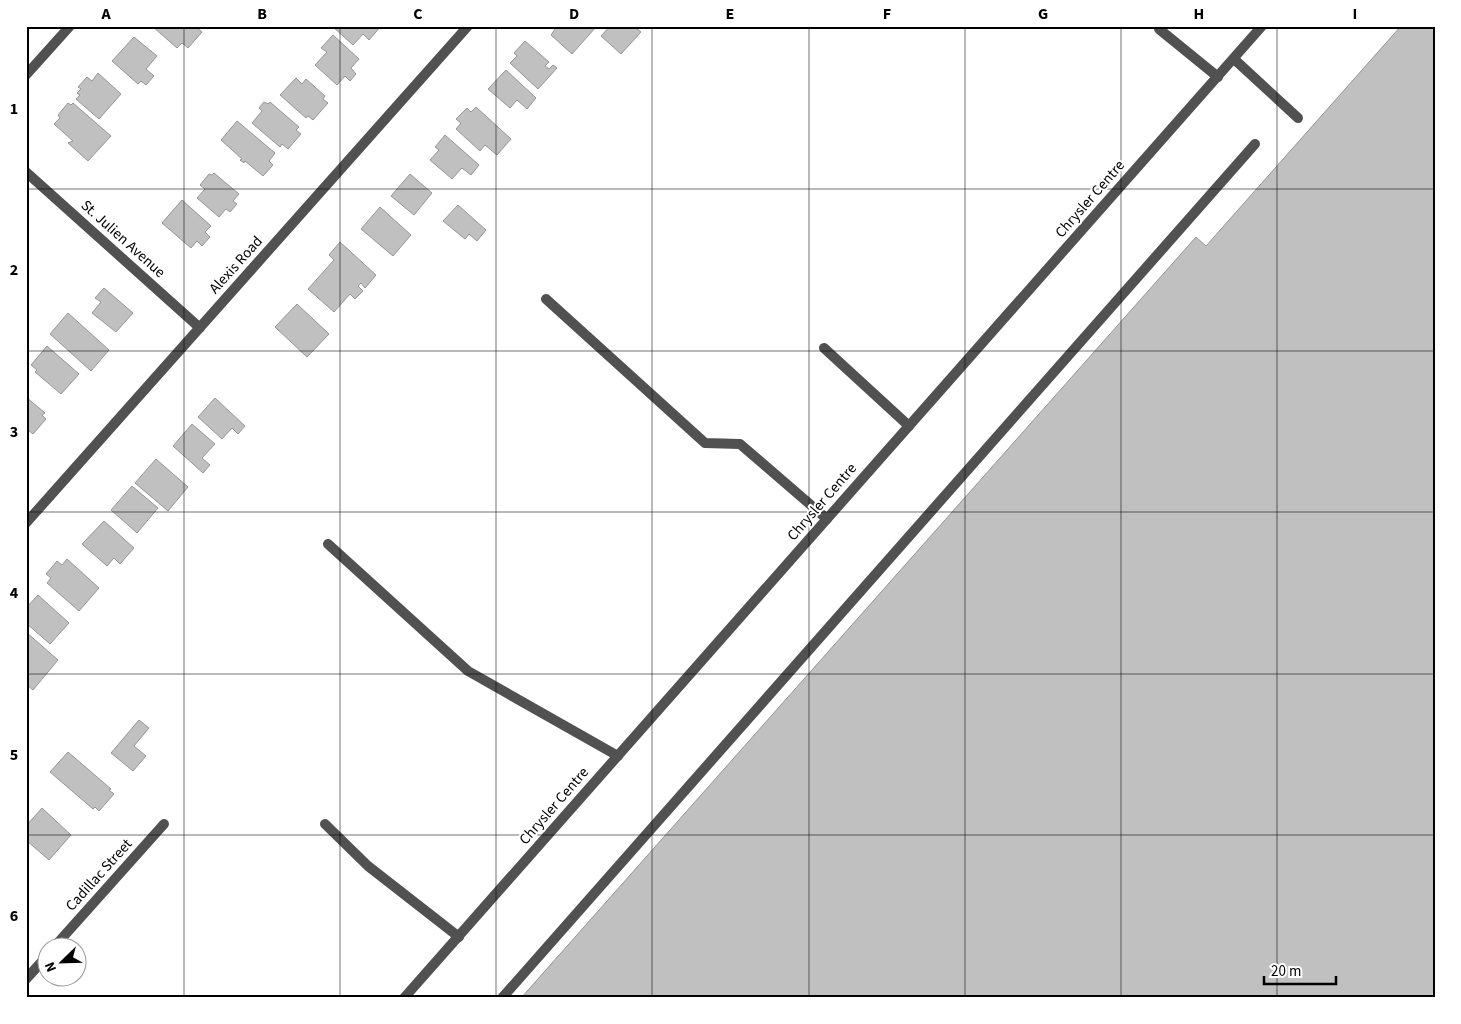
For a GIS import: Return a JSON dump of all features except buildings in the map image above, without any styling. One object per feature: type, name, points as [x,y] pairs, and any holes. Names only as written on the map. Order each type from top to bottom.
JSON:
[{"type":"street","points":[[26,75],[70,26]]},
{"type":"street","name":"Alexis Road","points":[[26,523],[468,26]]},
{"type":"street","name":"Chrysler Centre","points":[[404,998],[1262,26]]},
{"type":"street","points":[[1159,29],[1218,77]]},
{"type":"street","points":[[1234,58],[1298,118]]},
{"type":"street","points":[[502,998],[1255,144]]},
{"type":"street","name":"St. Julien Avenue","points":[[26,172],[200,328]]},
{"type":"street","points":[[546,299],[705,443],[740,444],[827,519]]},
{"type":"street","points":[[824,348],[909,426]]},
{"type":"street","points":[[328,544],[468,671],[618,756]]},
{"type":"street","name":"Cadillac Street","points":[[64,936],[164,824]]},
{"type":"street","points":[[325,824],[368,866],[458,936]]},
{"type":"street","points":[[26,979],[38,966]]}]
